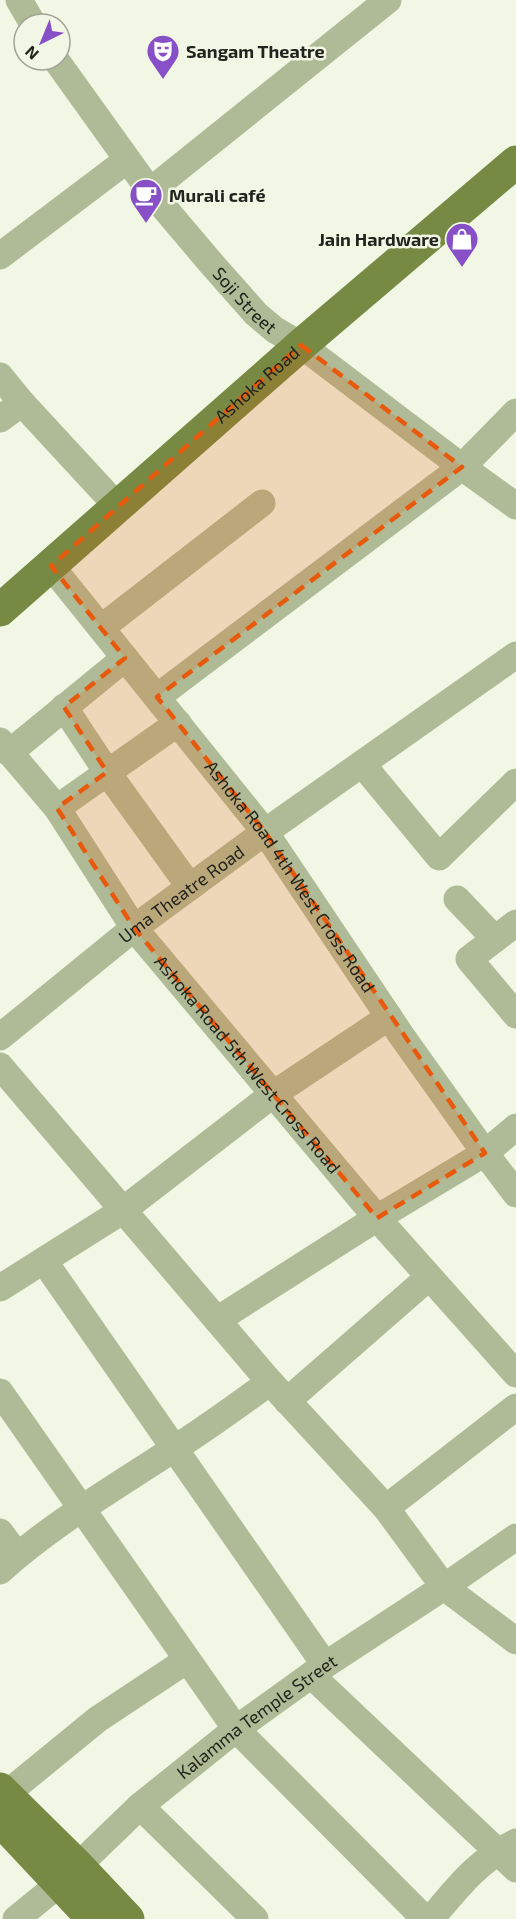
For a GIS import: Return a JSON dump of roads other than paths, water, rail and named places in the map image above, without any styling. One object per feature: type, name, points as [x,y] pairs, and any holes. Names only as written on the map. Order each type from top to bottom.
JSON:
[{"type":"main road","name":"Ashoka Road","points":[[0,610],[301,345],[516,162]]},
{"type":"main road","points":[[2,1801],[68,1875],[128,1919]]},
{"type":"main road","points":[[68,1875],[93,1919]]},
{"type":"street","points":[[150,191],[388,0]]},
{"type":"street","name":"Soji Street","points":[[65,72],[150,191],[256,314],[516,506]]},
{"type":"street","points":[[0,256],[127,160]]},
{"type":"street","points":[[0,376],[118,507]]},
{"type":"street","points":[[0,419],[22,403]]},
{"type":"street","points":[[157,697],[462,467],[516,412]]},
{"type":"street","points":[[101,628],[262,502]]},
{"type":"street","name":"Ashoka Road 4th West Cross Road","points":[[51,566],[266,832],[389,1017],[484,1153],[516,1194]]},
{"type":"street","name":"Uma Theatre Road","points":[[0,1037],[134,928],[516,655]]},
{"type":"street","points":[[5,747],[63,707],[125,657]]},
{"type":"street","points":[[63,707],[190,887]]},
{"type":"street","points":[[57,808],[178,723]]},
{"type":"street","name":"Ashoka Road 5th West Cross Road","points":[[5,747],[57,808],[134,928],[377,1218],[516,1374]]},
{"type":"street","points":[[362,764],[439,857],[515,786]]},
{"type":"street","points":[[457,899],[506,931],[469,959],[516,1015]]},
{"type":"street","points":[[0,1288],[122,1211],[272,1095],[389,1017]]},
{"type":"street","points":[[0,1066],[122,1211],[279,1391],[386,1509],[444,1587],[516,1641]]},
{"type":"street","points":[[217,1320],[484,1153],[516,1127]]},
{"type":"street","points":[[44,1261],[175,1449],[318,1670],[510,1854],[468,1875],[431,1919]]},
{"type":"street","points":[[0,1532],[9,1563],[81,1508],[175,1449],[279,1391],[429,1277]]},
{"type":"street","points":[[0,1392],[236,1729],[425,1919]]},
{"type":"street","points":[[386,1509],[516,1407]]},
{"type":"street","name":"Kalamma Temple Street","points":[[16,1919],[68,1875],[140,1806],[236,1729],[318,1670],[516,1537]]},
{"type":"street","points":[[2,1801],[98,1719],[187,1660]]},
{"type":"street","points":[[140,1806],[255,1919]]},
{"type":"place","name":"Sangam Theatre","points":[[163,80]]},
{"type":"place","name":"Murali café","points":[[146,224]]},
{"type":"place","name":"Jain Hardware","points":[[462,268]]}]
